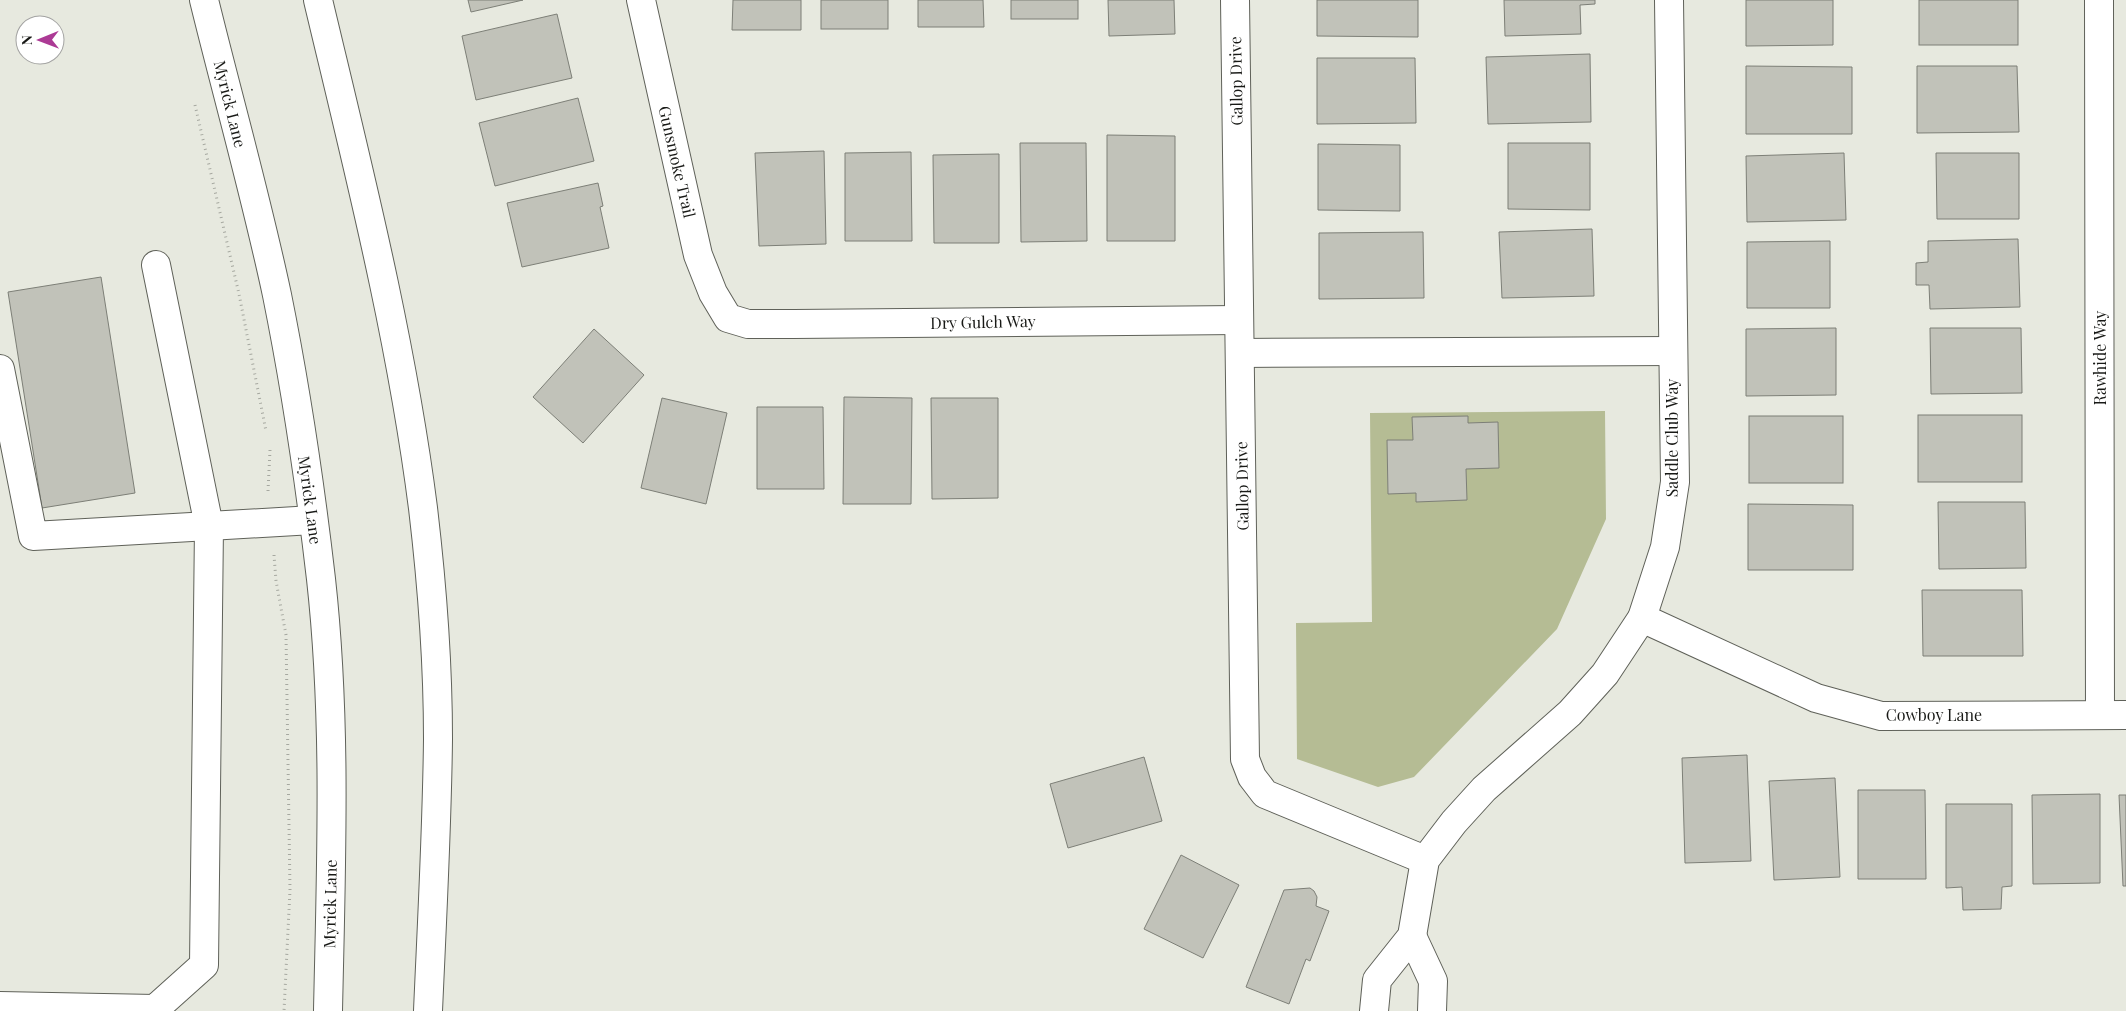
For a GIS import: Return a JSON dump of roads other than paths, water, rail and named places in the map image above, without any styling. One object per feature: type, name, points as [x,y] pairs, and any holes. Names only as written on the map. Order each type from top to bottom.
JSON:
[{"type":"street","name":"Myrick Lane","points":[[204,0],[276,294],[295,391],[321,579],[332,756],[328,1011]]},
{"type":"street","points":[[318,0],[378,252],[403,380],[423,508],[433,625],[438,739],[428,1011]]},
{"type":"street","name":"Gunsmoke Trail","points":[[641,0],[698,255],[713,293],[728,318]]},
{"type":"street","name":"Gallop Drive","points":[[1235,0],[1245,760],[1252,777],[1266,794],[1425,860]]},
{"type":"street","name":"Saddle Club Way","points":[[1374,1011],[1377,980],[1412,936],[1425,860],[1454,822],[1484,789],[1570,714],[1605,674],[1642,618],[1665,547],[1675,482],[1669,0]]},
{"type":"street","name":"Rawhide Way","points":[[2099,0],[2113,715]]},
{"type":"street","points":[[0,1006],[155,1009],[204,965],[209,526],[156,265]]},
{"type":"street","name":"Dry Gulch Way","points":[[728,318],[748,324],[1239,320]]},
{"type":"street","points":[[1240,353],[1672,351]]},
{"type":"street","points":[[0,370],[33,536],[313,520]]},
{"type":"street","name":"Cowboy Lane","points":[[1642,618],[1816,698],[1881,716],[2113,715]]},
{"type":"street","points":[[1412,936],[1433,981],[1432,1011]]}]
